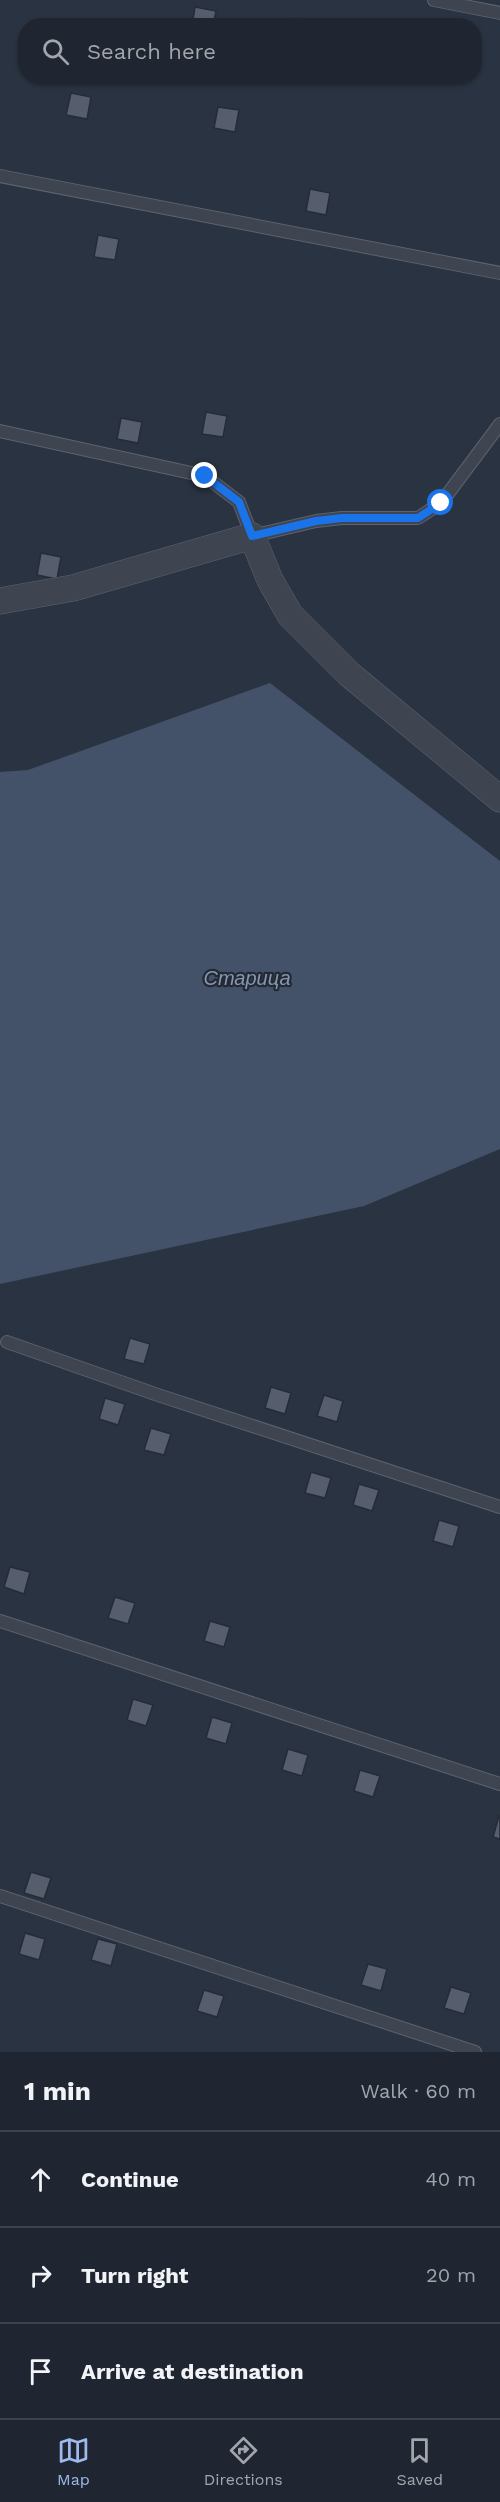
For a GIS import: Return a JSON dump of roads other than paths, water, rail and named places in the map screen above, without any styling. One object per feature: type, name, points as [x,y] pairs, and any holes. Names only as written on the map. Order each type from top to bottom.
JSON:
[{"type":"street","points":[[0,601],[73,588],[252,536],[270,580],[290,615],[349,674],[500,799]]},
{"type":"lane","points":[[434,0],[500,13]]},
{"type":"lane","points":[[0,176],[500,273]]},
{"type":"lane","points":[[0,431],[205,476],[239,502],[252,536],[316,521],[342,518],[418,518],[441,503],[500,424]]},
{"type":"lane","points":[[7,1342],[158,1395],[500,1507]]},
{"type":"lane","points":[[0,1621],[500,1784]]},
{"type":"lane","points":[[0,1896],[475,2052]]},
{"type":"water","name":"Старица","points":[[270,683],[500,861],[500,1149],[364,1206],[0,1284],[0,772],[28,770]]}]
